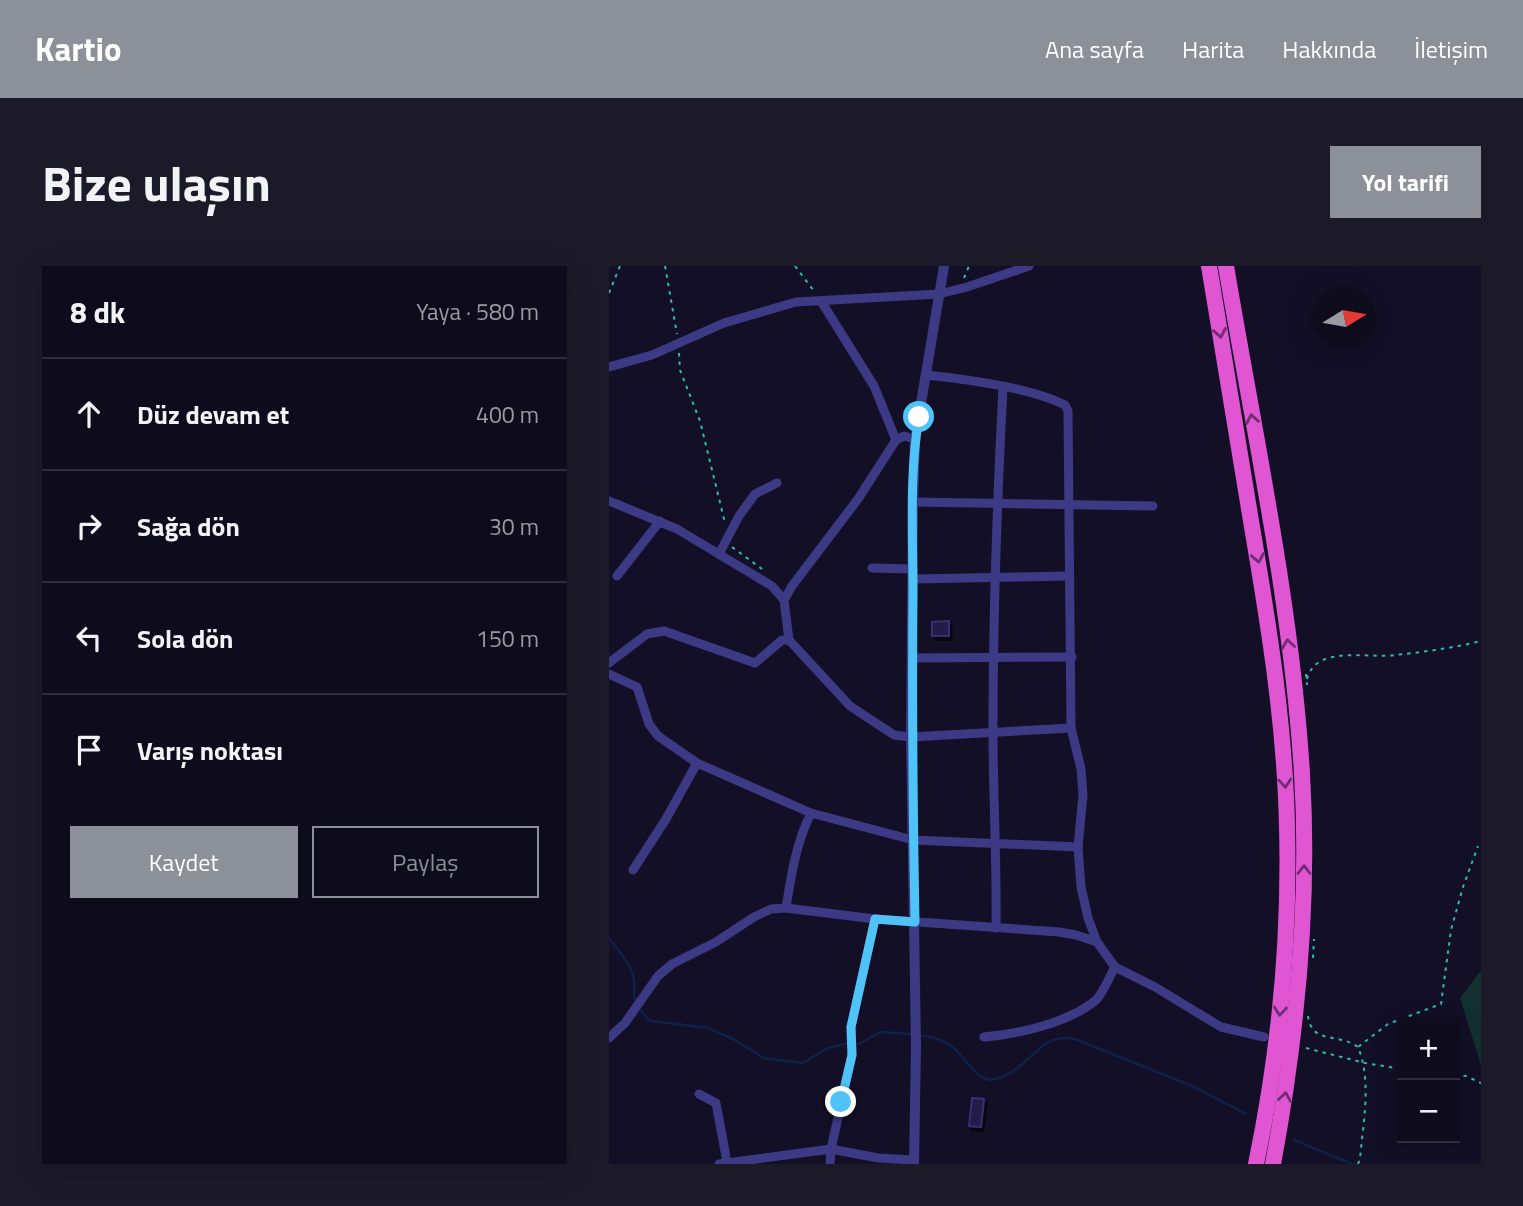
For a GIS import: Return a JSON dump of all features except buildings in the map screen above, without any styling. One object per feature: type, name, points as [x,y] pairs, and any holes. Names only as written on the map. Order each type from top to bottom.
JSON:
[{"type":"highway","points":[[1209,266],[1272,643],[1285,786],[1287,902],[1281,1000],[1256,1164]]},
{"type":"highway","points":[[1226,266],[1285,617],[1302,775],[1304,886],[1299,989],[1294,1040],[1273,1164]]},
{"type":"street","points":[[699,1094],[716,1103],[723,1163],[831,1149],[914,1162],[916,1020],[911,737],[915,439],[944,266]]},
{"type":"street","points":[[609,367],[652,355],[724,323],[796,302],[939,294],[1029,266]]},
{"type":"street","points":[[821,301],[874,386],[896,440]]},
{"type":"street","points":[[926,375],[1003,388],[1065,405],[1068,411],[1070,506],[1071,728],[1081,769],[1083,794],[1078,847],[1081,887],[1088,918],[1097,942],[1115,967],[1155,987],[1221,1027],[1264,1037]]},
{"type":"street","points":[[996,928],[997,842],[993,732],[997,505],[1003,388]]},
{"type":"street","points":[[784,600],[858,499],[896,440],[904,436],[915,439]]},
{"type":"street","points":[[719,554],[755,494],[777,483]]},
{"type":"street","points":[[609,501],[660,521],[772,586],[784,600],[789,640],[850,706],[894,735],[911,737],[1071,728]]},
{"type":"street","points":[[913,502],[1153,506]]},
{"type":"street","points":[[617,576],[660,521]]},
{"type":"street","points":[[872,568],[913,574],[1070,576]]},
{"type":"street","points":[[609,663],[647,634],[664,631],[755,663],[782,640],[789,640]]},
{"type":"street","points":[[913,657],[1072,657]]},
{"type":"street","points":[[609,674],[637,687],[649,724],[658,736],[697,763],[811,813],[913,840],[1078,847]]},
{"type":"street","points":[[633,870],[666,819],[697,763]]},
{"type":"street","points":[[786,908],[803,828],[811,813]]},
{"type":"street","points":[[609,1038],[632,1013],[658,976],[672,964],[716,942],[771,909],[786,908],[875,919],[1059,932],[1076,934],[1097,942]]},
{"type":"street","points":[[830,1164],[852,1055],[851,1027],[875,919]]},
{"type":"street","points":[[984,1037],[1009,1035],[1075,1015],[1098,998],[1115,967]]},
{"type":"path","points":[[609,293],[620,266]]},
{"type":"path","points":[[665,266],[679,344],[680,370],[700,421],[729,545],[752,560],[769,576]]},
{"type":"path","points":[[795,266],[821,301]]},
{"type":"path","points":[[1307,680],[1310,671],[1321,661],[1340,657],[1392,656],[1481,641]]},
{"type":"path","points":[[1358,1164],[1364,1108],[1365,1063],[1358,1047],[1388,1024],[1441,1004],[1451,930],[1478,846]]},
{"type":"path","points":[[1306,1048],[1397,1068]]},
{"type":"path","points":[[1460,1075],[1480,1081]]},
{"type":"green space","points":[[1481,970],[1481,1065],[1460,998]]},
{"type":"waterway","points":[[609,938],[631,971],[636,1003]]},
{"type":"waterway","points":[[639,1009],[650,1021],[708,1028],[733,1039],[764,1058],[803,1063],[828,1048],[848,1043]]},
{"type":"waterway","points":[[855,1044],[881,1032],[912,1034]]},
{"type":"waterway","points":[[918,1035],[950,1045],[974,1071],[991,1080],[1016,1069],[1054,1040],[1075,1039],[1192,1086],[1246,1114]]},
{"type":"waterway","points":[[1294,1140],[1352,1164]]},
{"type":"route","points":[[841,1102],[852,1055],[851,1027],[875,919],[915,922],[911,737],[913,502],[915,439],[919,417]]}]
